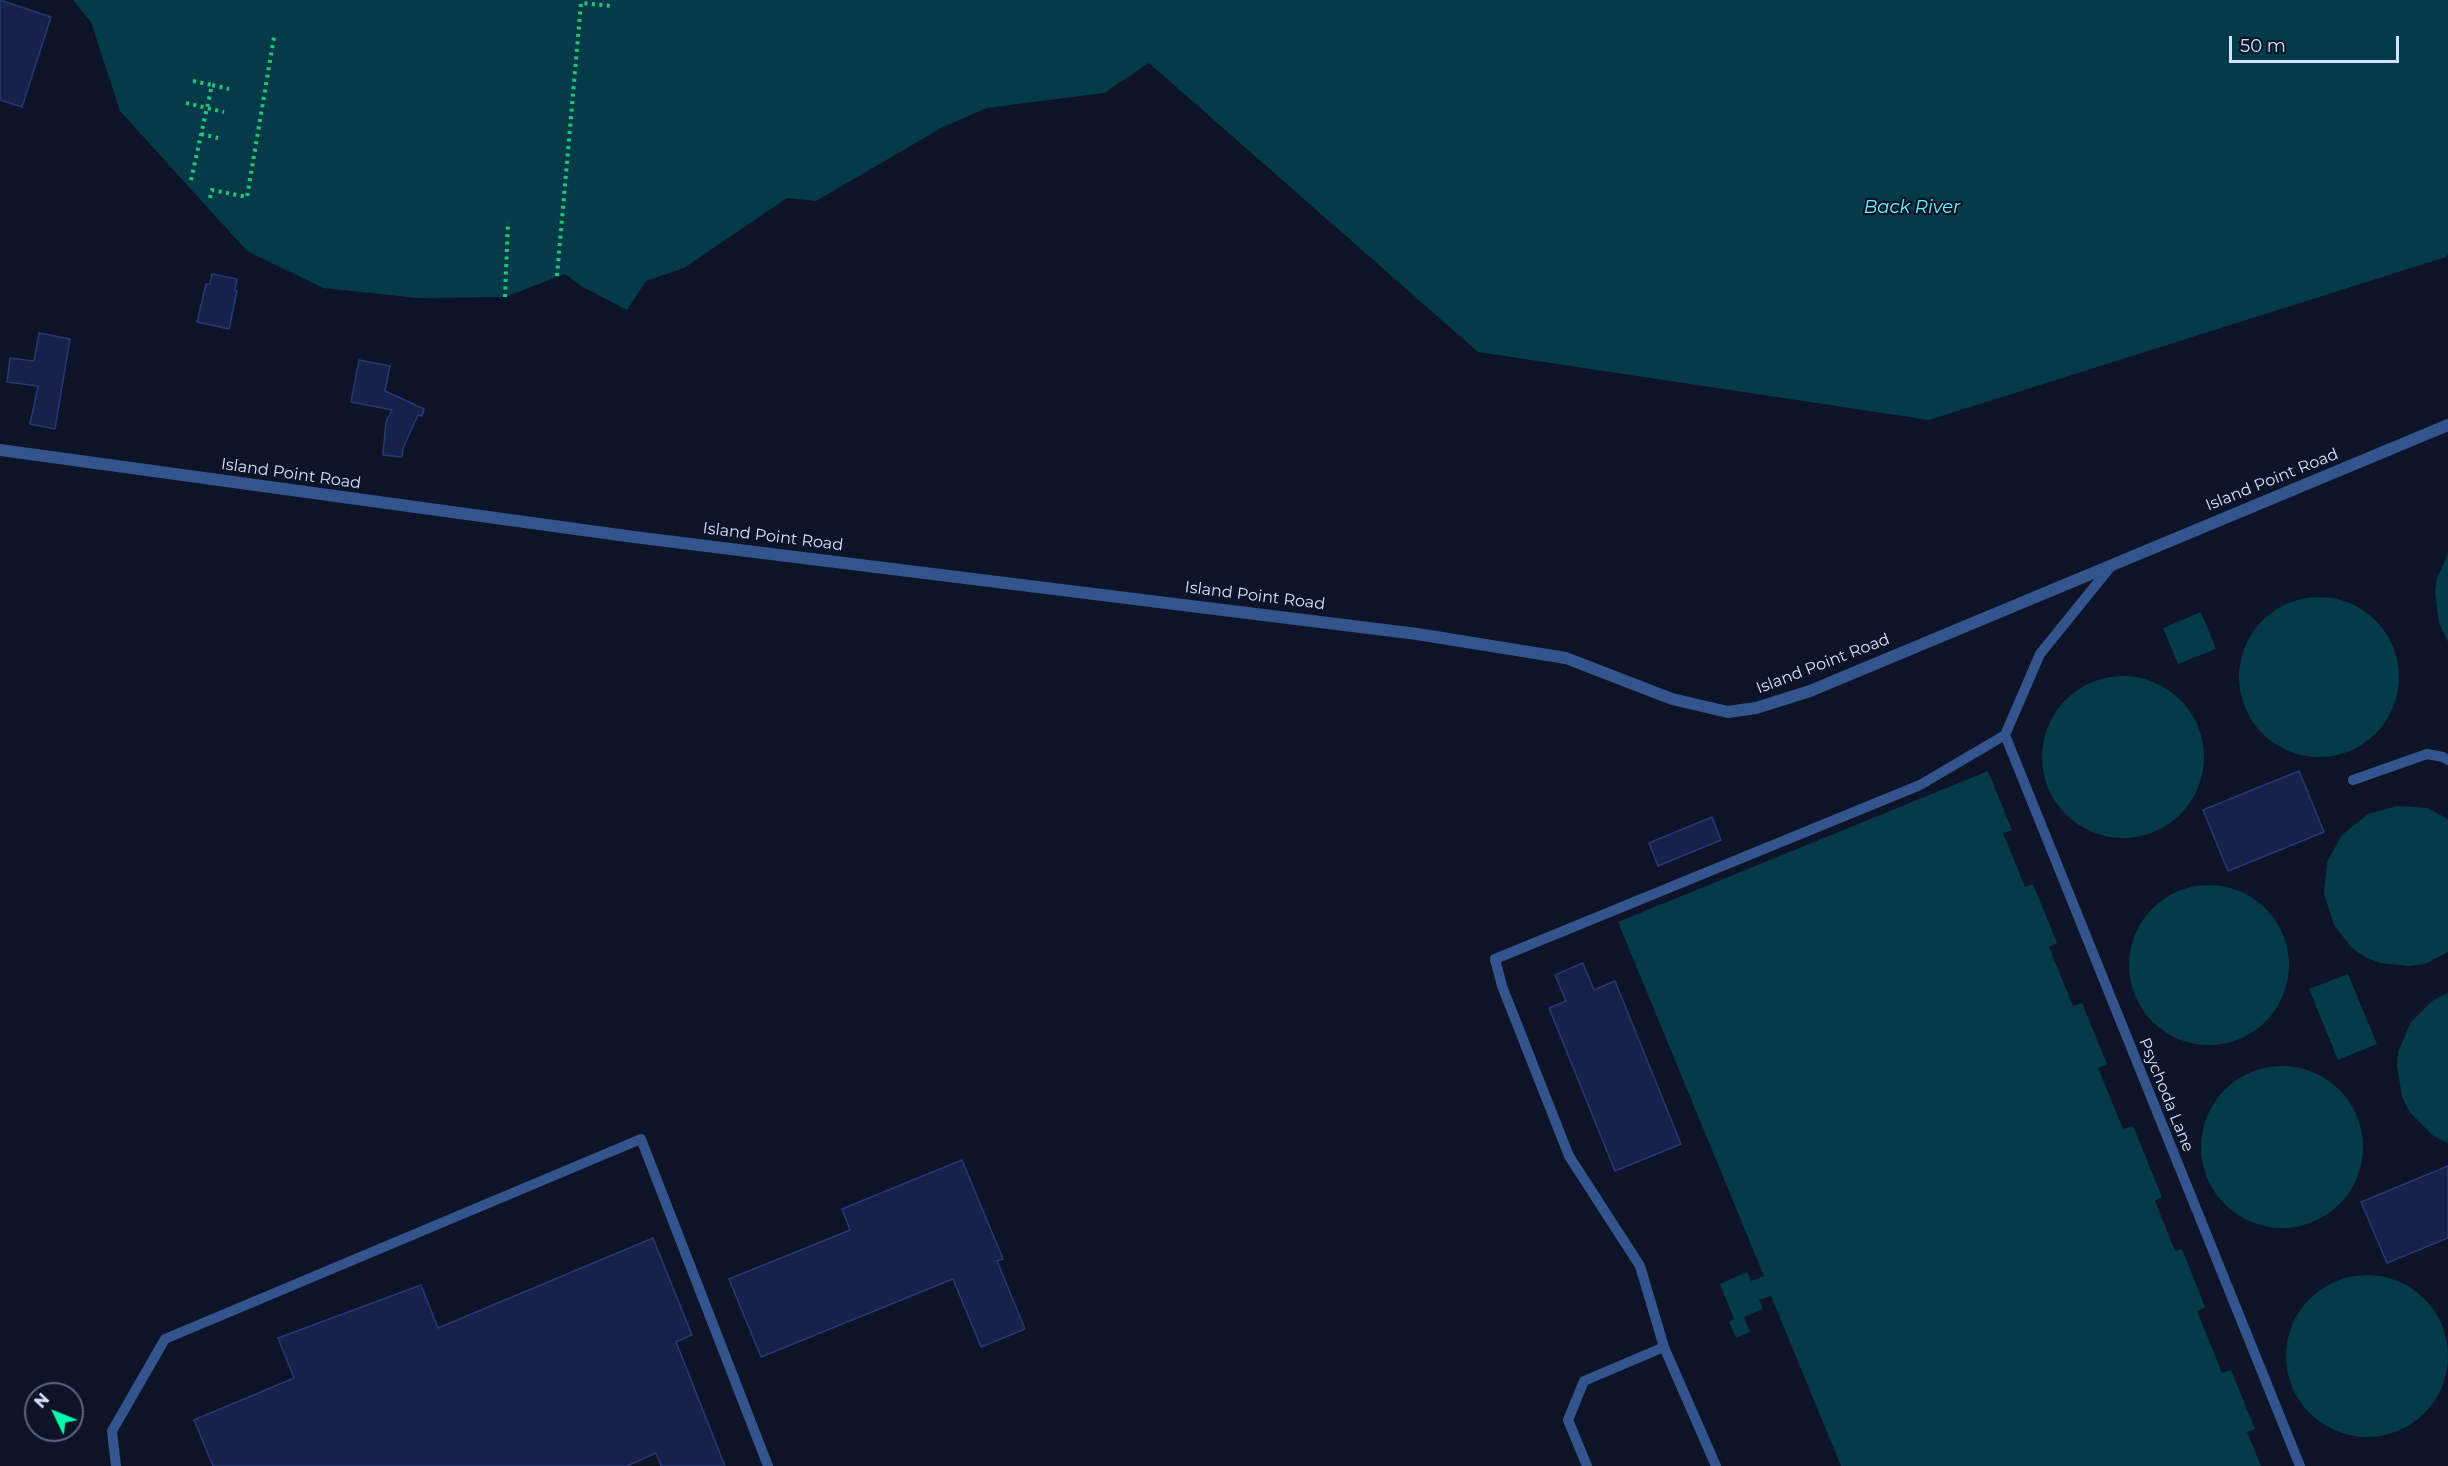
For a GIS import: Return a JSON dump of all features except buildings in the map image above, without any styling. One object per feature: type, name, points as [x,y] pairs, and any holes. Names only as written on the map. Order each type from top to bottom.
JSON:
[{"type":"street","name":"Island Point Road","points":[[0,450],[634,537],[1440,637],[1566,658],[1672,699],[1728,712],[1756,708],[1810,691],[2448,425]]},
{"type":"lane","points":[[1716,1466],[1664,1347],[1640,1266],[1569,1156],[1502,986],[1495,959],[1920,785],[2005,735],[2040,654],[2113,563]]},
{"type":"lane","name":"Psychoda Lane","points":[[2005,735],[2300,1466]]},
{"type":"lane","points":[[2353,780],[2427,754],[2448,760]]},
{"type":"lane","points":[[116,1466],[112,1431],[165,1339],[641,1139],[768,1466]]},
{"type":"lane","points":[[1587,1466],[1568,1420],[1584,1381],[1664,1347]]},
{"type":"path","points":[[558,276],[581,3],[611,6]]},
{"type":"path","points":[[210,198],[212,190],[247,197],[274,37]]},
{"type":"path","points":[[193,81],[229,89]]},
{"type":"path","points":[[191,180],[212,85]]},
{"type":"path","points":[[186,103],[224,112]]},
{"type":"path","points":[[201,134],[218,138]]},
{"type":"path","points":[[505,297],[508,222]]},
{"type":"water","name":"Back River","points":[[73,0],[2448,0],[2448,254],[2446,257],[1929,420],[1478,352],[1149,63],[1104,93],[987,108],[943,127],[816,201],[787,198],[684,268],[646,281],[627,310],[581,286],[565,274],[505,297],[418,298],[323,288],[247,251],[120,111],[91,22]]},
{"type":"water","points":[[2448,554],[2448,642],[2439,623],[2435,592],[2437,578]]},
{"type":"water","points":[[2319,597],[2349,603],[2375,621],[2393,647],[2399,677],[2393,707],[2375,733],[2349,751],[2319,757],[2289,751],[2263,733],[2245,707],[2239,677],[2245,647],[2263,621],[2289,603]]},
{"type":"water","points":[[2201,612],[2216,649],[2178,664],[2163,628]]},
{"type":"water","points":[[2123,676],[2154,682],[2180,700],[2198,726],[2204,757],[2198,788],[2180,814],[2154,832],[2123,838],[2092,832],[2066,814],[2048,788],[2042,757],[2048,726],[2066,700],[2092,682]]},
{"type":"water","points":[[1988,771],[2012,830],[2003,833],[2025,887],[2033,884],[2057,943],[2049,947],[2073,1006],[2082,1003],[2107,1064],[2098,1068],[2123,1129],[2133,1126],[2162,1197],[2155,1201],[2175,1251],[2182,1249],[2205,1307],[2197,1311],[2222,1373],[2231,1370],[2255,1429],[2247,1432],[2261,1466],[1841,1466],[1771,1296],[1759,1300],[1763,1309],[1744,1317],[1750,1332],[1736,1338],[1729,1322],[1734,1319],[1720,1284],[1747,1272],[1751,1281],[1764,1276],[1618,922]]},
{"type":"water","points":[[2397,806],[2427,808],[2448,819],[2448,952],[2425,964],[2409,966],[2380,963],[2352,948],[2334,925],[2324,894],[2327,862],[2342,835],[2368,814]]},
{"type":"water","points":[[2209,885],[2239,891],[2265,909],[2283,935],[2289,965],[2283,995],[2265,1021],[2239,1039],[2209,1045],[2179,1039],[2153,1021],[2135,995],[2129,965],[2135,935],[2153,909],[2179,891]]},
{"type":"water","points":[[2348,974],[2377,1044],[2338,1060],[2309,989]]},
{"type":"water","points":[[2448,993],[2448,1143],[2432,1135],[2409,1111],[2402,1097],[2397,1066],[2398,1052],[2411,1022],[2432,1001]]},
{"type":"water","points":[[2282,1066],[2313,1072],[2339,1090],[2357,1116],[2363,1147],[2357,1178],[2339,1204],[2313,1222],[2282,1228],[2251,1222],[2225,1204],[2207,1178],[2201,1147],[2207,1116],[2225,1090],[2251,1072]]},
{"type":"water","points":[[2367,1275],[2398,1281],[2424,1299],[2442,1325],[2448,1356],[2442,1387],[2424,1413],[2398,1431],[2367,1437],[2336,1431],[2310,1413],[2292,1387],[2286,1356],[2292,1325],[2310,1299],[2336,1281]]}]
